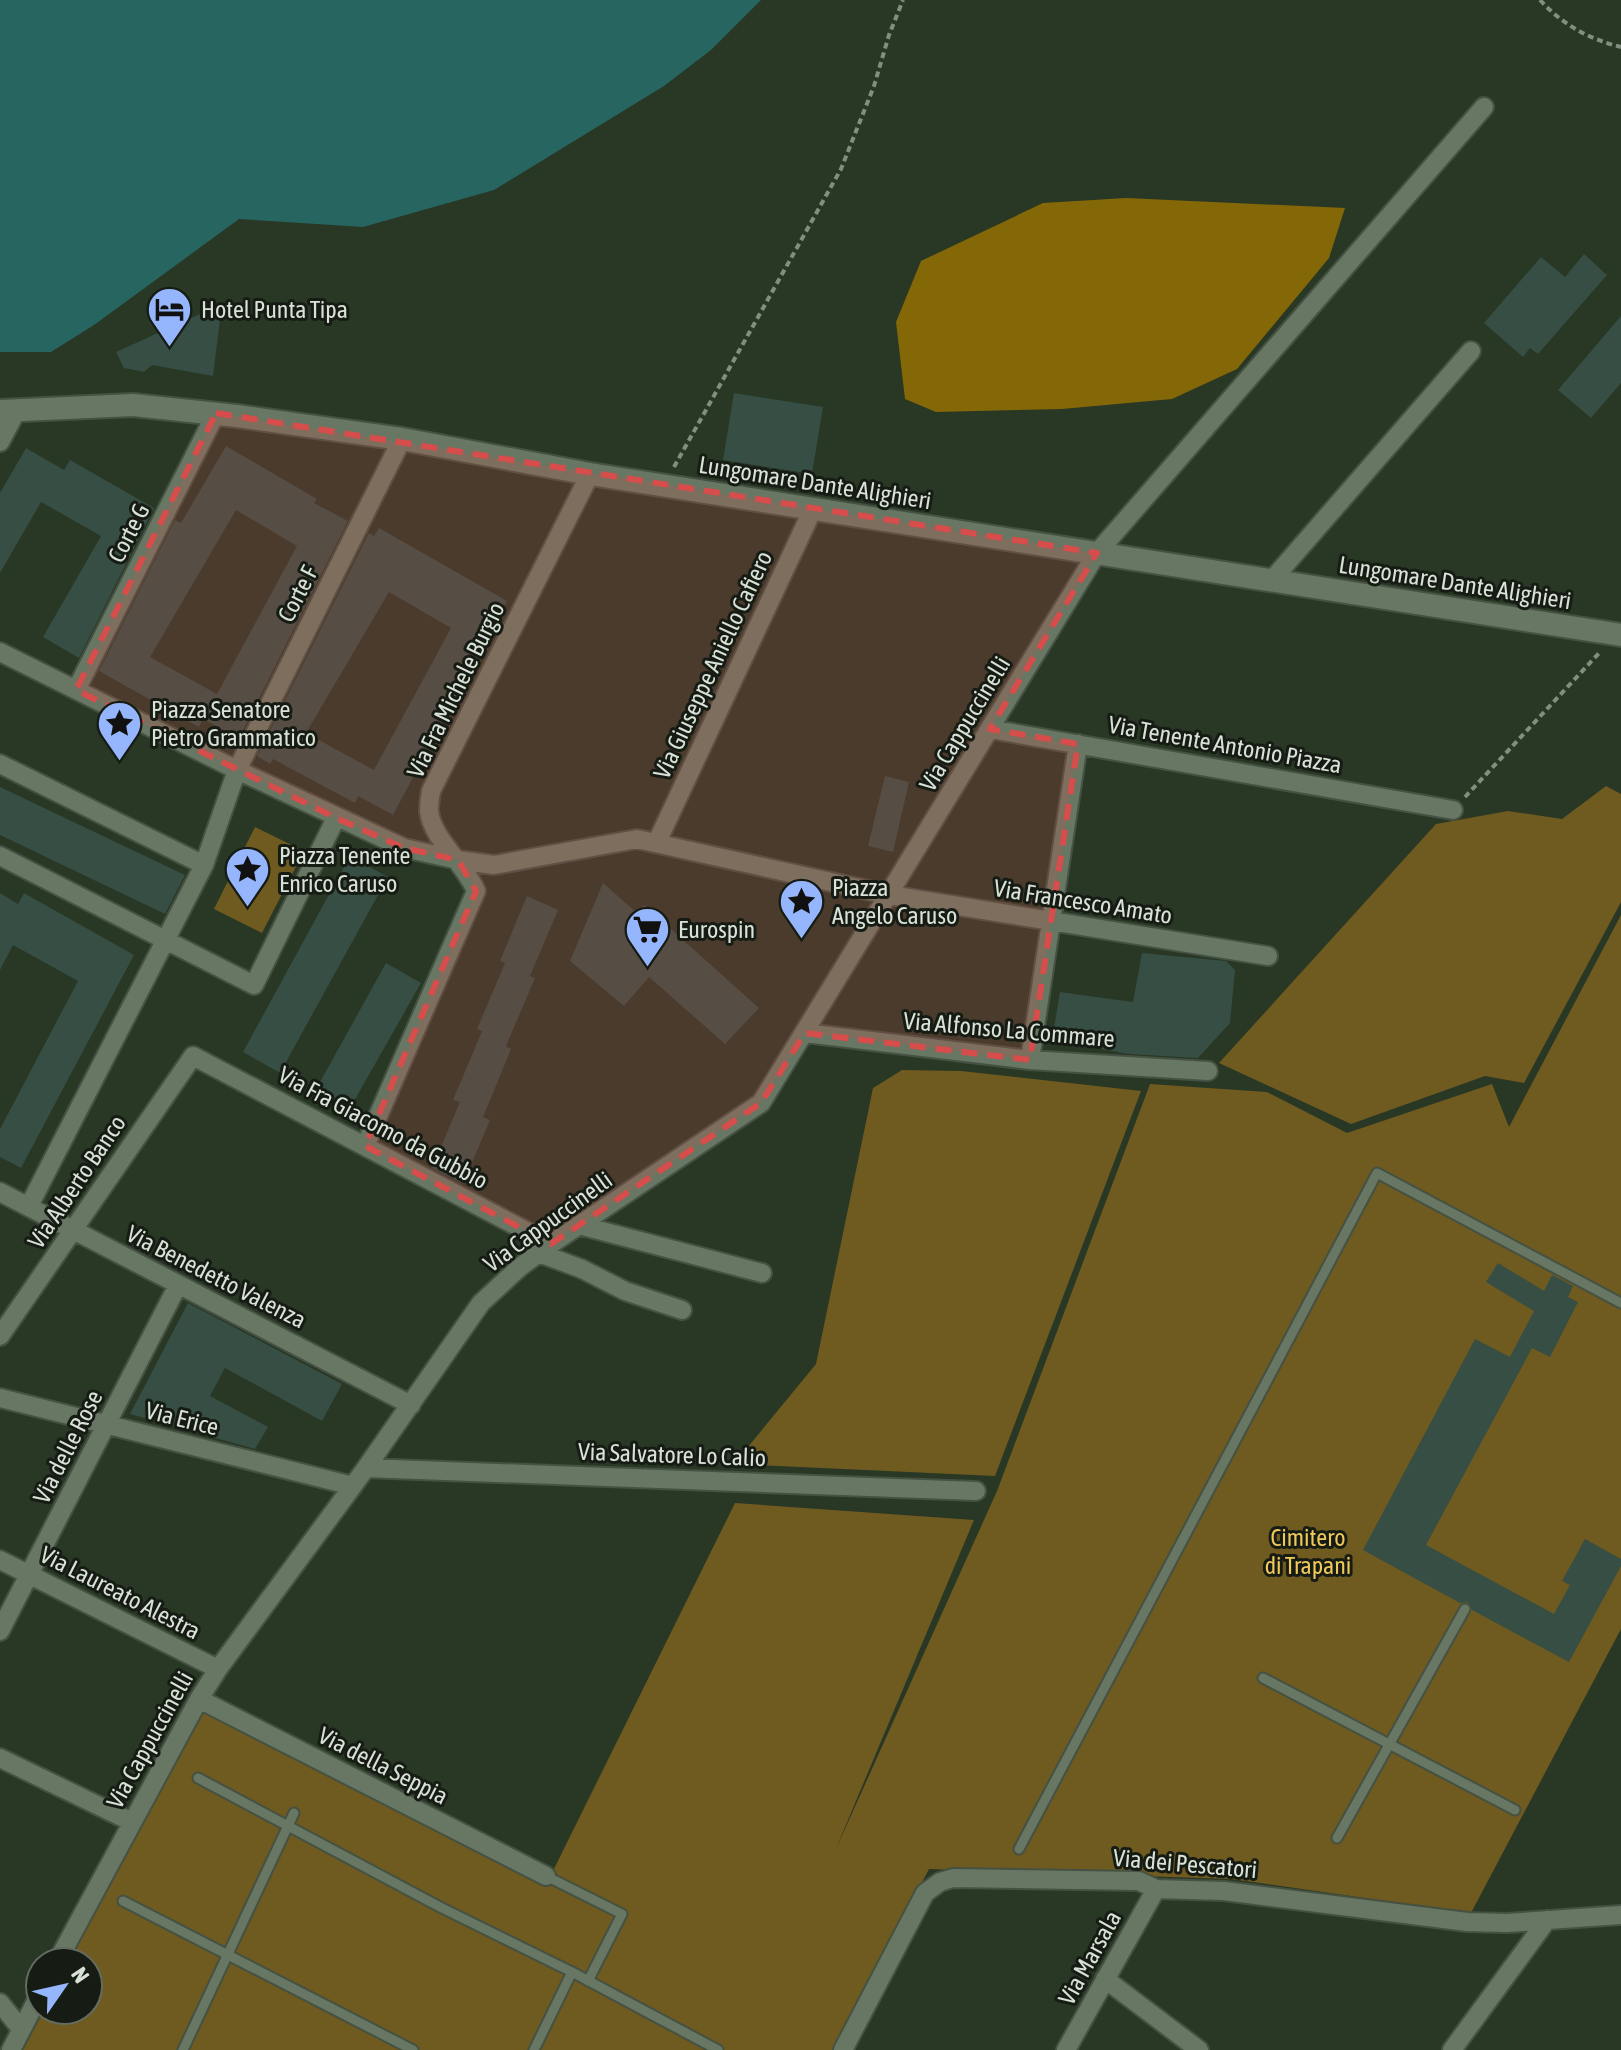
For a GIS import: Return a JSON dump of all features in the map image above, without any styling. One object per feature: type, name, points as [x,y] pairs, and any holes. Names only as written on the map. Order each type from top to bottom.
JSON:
[{"type":"main road","name":"Lungomare Dante Alighieri","points":[[8,410],[133,405],[216,413],[402,439],[664,486],[1619,635]]},
{"type":"street","name":"Via Cappuccinelli","points":[[66,1946],[218,1669],[366,1468],[481,1303],[545,1249],[761,1103],[1097,553],[1484,107]]},
{"type":"street","points":[[1271,581],[1471,351]]},
{"type":"street","points":[[0,442],[8,410]]},
{"type":"street","name":"Corte G","points":[[80,682],[216,413]]},
{"type":"street","name":"Corte F","points":[[29,1206],[204,865],[237,770],[402,439]]},
{"type":"street","name":"Via Fra Michele Burgio","points":[[365,1146],[476,891],[470,875],[437,833],[429,813],[431,791],[590,474]]},
{"type":"street","name":"Via Giuseppe Aniello Cafiero","points":[[657,842],[813,509]]},
{"type":"street","points":[[0,652],[80,682],[237,770],[404,848],[494,865],[637,839],[657,842]]},
{"type":"street","name":"Via Tenente Antonio Piazza","points":[[990,729],[1453,810]]},
{"type":"street","points":[[1030,1060],[1078,744]]},
{"type":"street","points":[[0,764],[204,865]]},
{"type":"street","points":[[0,856],[254,985],[336,818]]},
{"type":"street","name":"Via Francesco Amato","points":[[657,842],[890,895],[1268,956]]},
{"type":"street","name":"Via Alfonso La Commare","points":[[805,1033],[1030,1060],[1208,1071]]},
{"type":"street","name":"Via Fra Giacomo da Gubbio","points":[[193,1056],[365,1146],[582,1269],[625,1291],[682,1310]]},
{"type":"street","name":"Via Alberto Banco","points":[[0,1336],[193,1056]]},
{"type":"street","name":"Via Benedetto Valenza","points":[[0,1192],[411,1405]]},
{"type":"street","points":[[579,1225],[762,1273]]},
{"type":"street","name":"Via delle Rose","points":[[0,1631],[178,1285]]},
{"type":"street","name":"Via Erice","points":[[0,1398],[353,1486]]},
{"type":"street","name":"Via Salvatore Lo Calio","points":[[366,1468],[976,1491]]},
{"type":"street","name":"Via Laureato Alestra","points":[[0,1560],[218,1669]]},
{"type":"street","name":"Via della Seppia","points":[[199,1699],[546,1876]]},
{"type":"street","points":[[0,1758],[132,1822]]},
{"type":"street","name":"Via dei Pescatori","points":[[843,2050],[925,1893],[940,1882],[953,1878],[1139,1881],[1156,1889],[1224,1891],[1467,1922],[1621,1915]]},
{"type":"street","name":"Via Marsala","points":[[1066,2050],[1156,1889]]},
{"type":"street","points":[[1452,2050],[1547,1920]]},
{"type":"street","points":[[1105,1979],[1199,2050]]},
{"type":"street","points":[[0,2003],[21,2029]]},
{"type":"street","points":[[11,2050],[24,2023]]},
{"type":"lane","points":[[1019,1849],[1377,1173],[1621,1303]]},
{"type":"lane","points":[[1337,1838],[1465,1609]]},
{"type":"lane","points":[[1263,1678],[1515,1810]]},
{"type":"lane","points":[[198,1778],[718,2050]]},
{"type":"lane","points":[[183,2050],[294,1813]]},
{"type":"lane","points":[[546,1876],[622,1914],[588,1981]]},
{"type":"lane","points":[[123,1901],[413,2050]]},
{"type":"lane","points":[[534,2050],[572,1972]]},
{"type":"path","points":[[664,486],[841,169],[903,0]]},
{"type":"path","points":[[1540,0],[1555,16],[1593,40],[1621,47]]},
{"type":"path","points":[[1453,810],[1619,635]]},
{"type":"highlighted area","points":[[216,413],[1097,553],[990,729],[1078,744],[1030,1060],[805,1033],[761,1103],[551,1244],[365,1146],[476,891],[458,860],[404,848],[336,818],[76,690]]},
{"type":"green space","points":[[1606,786],[1621,794],[1621,902],[1524,1083],[1485,1076],[1351,1124],[1219,1063],[1436,824],[1508,811],[1562,819]]},
{"type":"green space","points":[[255,827],[304,851],[262,933],[214,909]]},
{"type":"green space","name":"Cimitero di Trapani","points":[[1621,915],[1621,1629],[1471,1913],[1231,1879],[929,1869],[834,2050],[23,2050],[36,2026],[104,2026],[104,1946],[77,1946],[202,1707],[545,1887],[735,1503],[974,1520],[835,1851],[997,1491],[1150,1084],[1267,1092],[1347,1133],[1492,1084],[1509,1127]]},
{"type":"green space","points":[[902,1070],[961,1071],[1141,1091],[995,1476],[734,1464],[816,1364],[873,1088]]},
{"type":"shaded area","points":[[1126,198],[1345,208],[1329,258],[1237,369],[1172,399],[1062,409],[936,412],[905,399],[896,322],[921,261],[1043,203]]},
{"type":"water","points":[[0,0],[761,0],[711,50],[664,86],[494,190],[363,227],[239,219],[94,325],[51,352],[0,352]]},
{"type":"building","points":[[1584,254],[1607,275],[1538,354],[1530,348],[1523,357],[1484,323],[1541,257],[1565,277]]},
{"type":"building","points":[[222,304],[213,376],[152,365],[144,372],[124,368],[116,352]]},
{"type":"building","points":[[1621,316],[1621,383],[1591,418],[1558,390]]},
{"type":"building","points":[[734,393],[823,407],[812,474],[723,460]]},
{"type":"building","points":[[226,446],[317,499],[314,503],[348,521],[239,738],[203,719],[199,727],[99,671],[175,520],[181,523]],"holes":[[[236,510],[297,546],[217,694],[150,657]]]},
{"type":"building","points":[[26,448],[64,470],[70,460],[154,508],[79,658],[43,637],[101,536],[41,502],[0,573],[0,493]]},
{"type":"building","points":[[379,528],[507,601],[393,815],[358,796],[355,803],[273,759],[270,764],[257,756],[369,533],[374,536]],"holes":[[[389,592],[451,628],[374,770],[306,733]]]},
{"type":"building","points":[[885,776],[909,782],[893,852],[868,846]]},
{"type":"building","points":[[0,787],[185,875],[165,914],[0,835]]},
{"type":"building","points":[[350,856],[388,877],[280,1073],[243,1052]]},
{"type":"building","name":"Eurospin","points":[[603,883],[637,913],[644,905],[759,1008],[725,1044],[649,977],[624,1006],[570,961]]},
{"type":"building","points":[[0,893],[18,904],[24,893],[134,955],[21,1168],[0,1157],[0,1129],[78,981],[13,945],[0,970]]},
{"type":"building","points":[[527,896],[558,910],[530,976],[535,978],[506,1046],[511,1049],[483,1117],[490,1120],[463,1184],[432,1168],[460,1102],[453,1100],[482,1031],[477,1029],[505,963],[500,961]]},
{"type":"building","points":[[1142,953],[1226,961],[1235,970],[1230,1023],[1198,1058],[1128,1054],[1052,1040],[1060,992],[1133,1002]]},
{"type":"building","points":[[386,963],[421,983],[349,1110],[315,1091]]},
{"type":"building","points":[[1498,1263],[1544,1291],[1552,1275],[1573,1286],[1568,1297],[1578,1302],[1550,1357],[1532,1348],[1426,1545],[1554,1614],[1570,1585],[1562,1581],[1585,1539],[1621,1559],[1621,1566],[1569,1662],[1472,1610],[1468,1602],[1460,1603],[1363,1550],[1475,1339],[1510,1357],[1534,1311],[1486,1282]]},
{"type":"building","points":[[188,1303],[342,1384],[322,1421],[225,1368],[210,1396],[268,1427],[255,1449],[130,1414]]},
{"type":"place","name":"Hotel Punta Tipa","points":[[170,349]]},
{"type":"place","name":"Piazza Senatore Pietro Grammatico","points":[[120,763]]},
{"type":"place","name":"Piazza Tenente Enrico Caruso","points":[[248,909]]},
{"type":"place","name":"Piazza Angelo Caruso","points":[[801,941]]},
{"type":"place","name":"Eurospin","points":[[647,969]]}]
